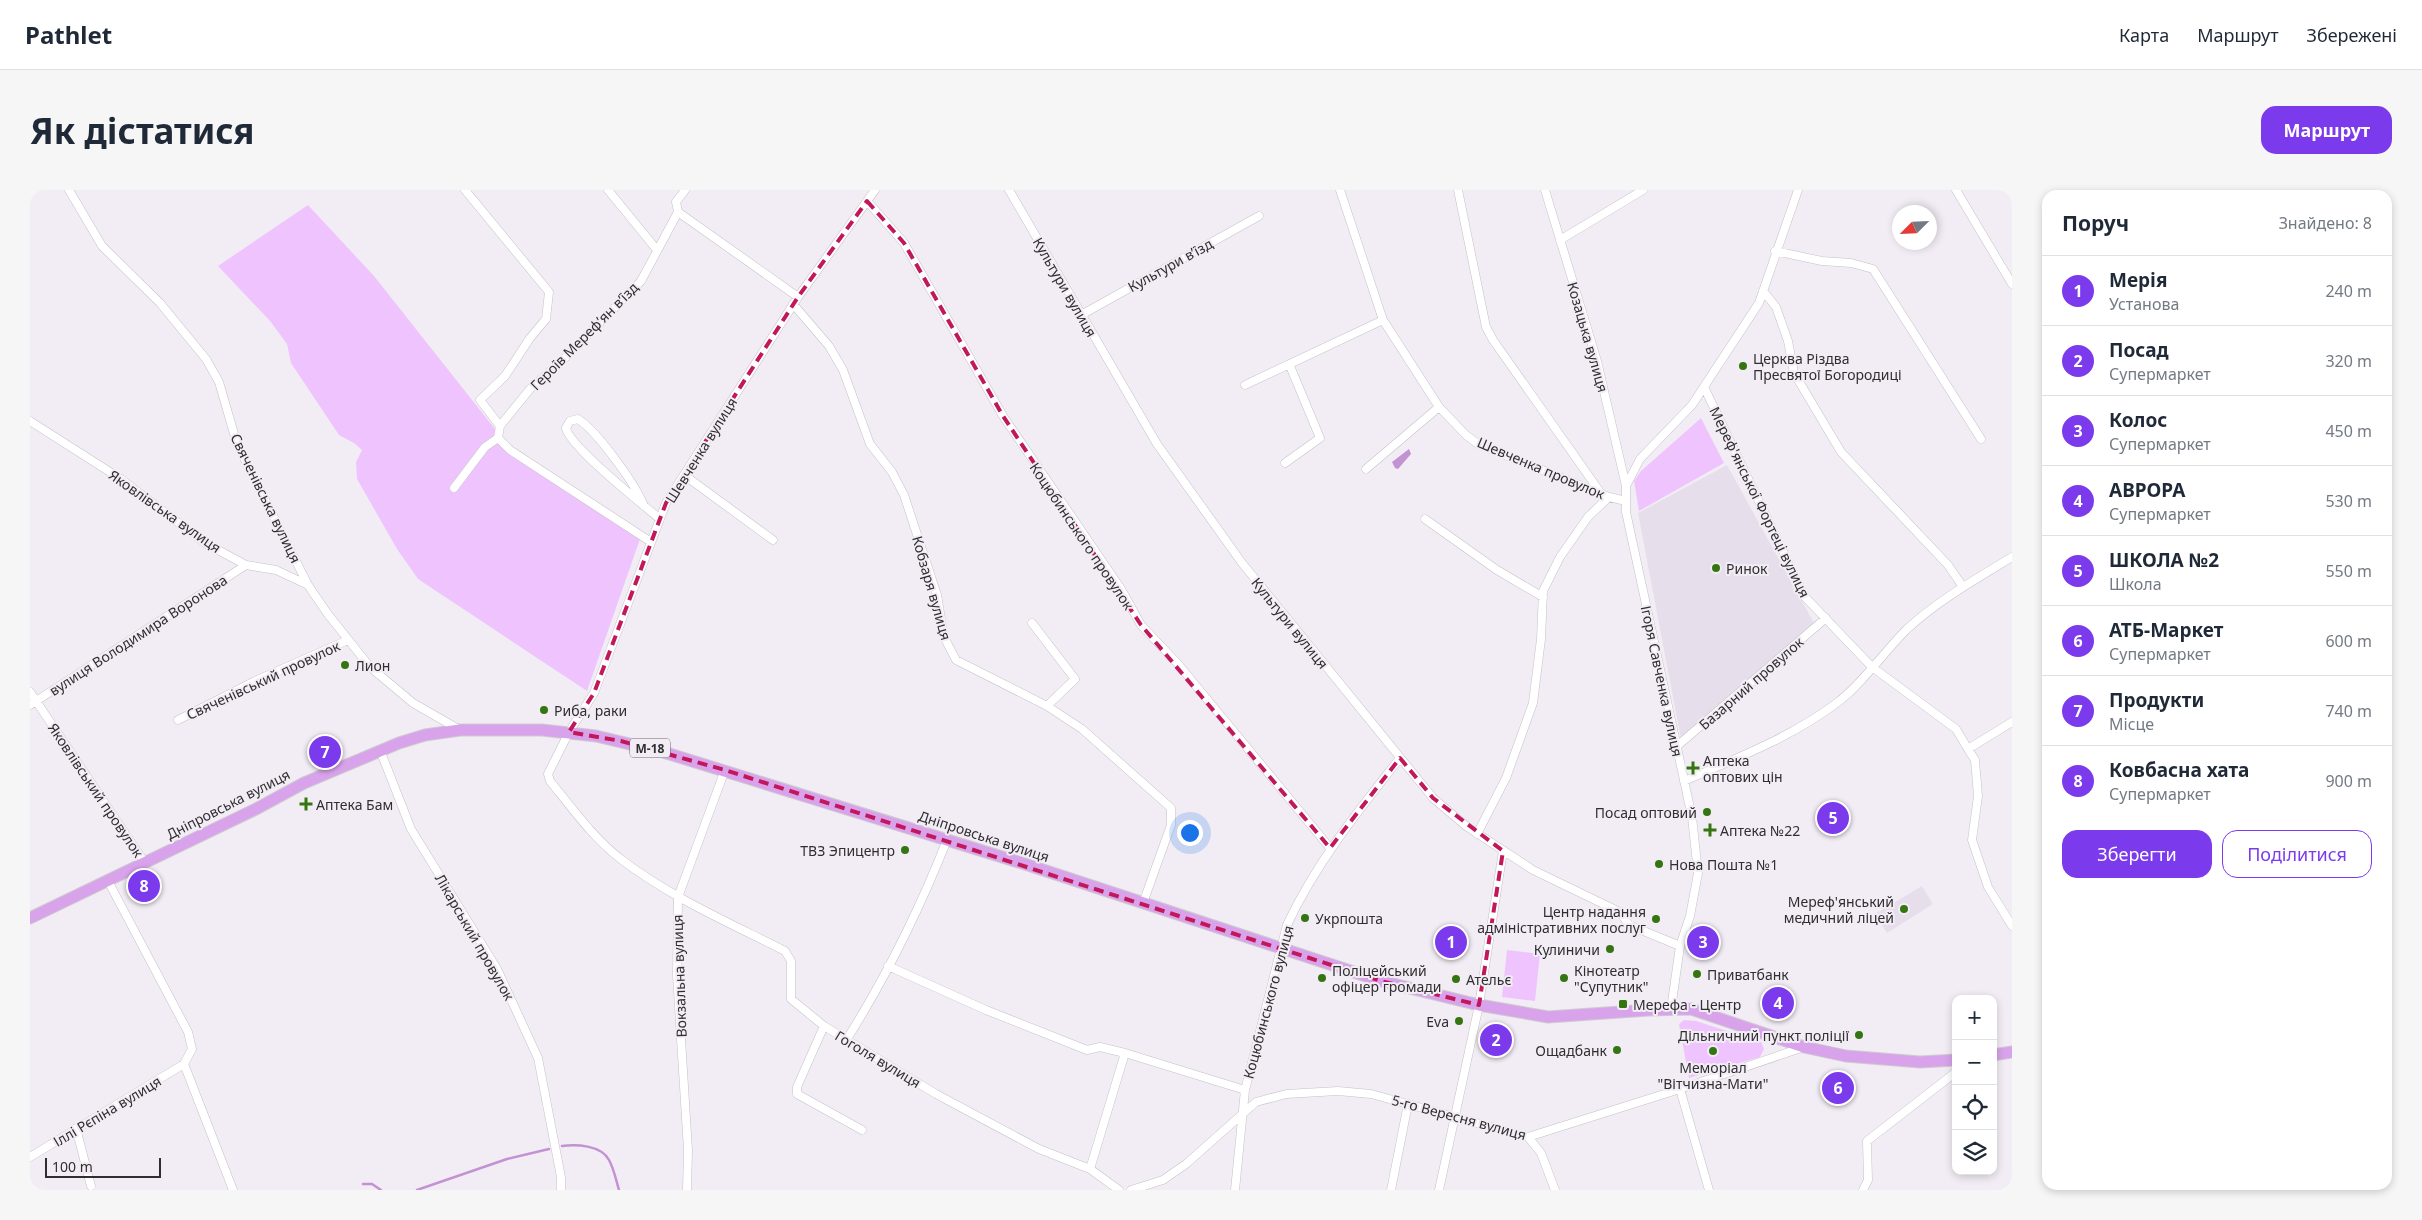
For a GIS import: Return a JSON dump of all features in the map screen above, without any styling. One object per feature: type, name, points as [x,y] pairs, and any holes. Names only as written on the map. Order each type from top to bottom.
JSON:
[{"type":"highway","name":"Дніпровська вулиця","points":[[30,918],[256,809],[304,783],[380,750],[424,735],[460,730],[513,728],[569,732],[620,741],[725,770],[1381,981],[1479,1005],[1548,1017],[1671,1009],[1700,1011],[1804,1047],[1846,1056],[1920,1062],[1952,1060]]},
{"type":"highway","points":[[1997,1054],[2012,1052]]},
{"type":"street","name":"Свяченівська вулиця","points":[[69,190],[102,246],[160,303],[206,359],[219,382],[237,444],[308,585],[370,667],[413,703],[460,730]]},
{"type":"street","points":[[454,488],[485,447],[498,438],[500,426],[480,400],[505,376],[530,338],[546,319],[549,292],[465,190]]},
{"type":"street","points":[[608,190],[657,250]]},
{"type":"street","name":"Героїв Мерефʼян вʼїзд","points":[[500,426],[530,390],[566,358],[640,281],[678,212],[676,202],[685,190]]},
{"type":"street","name":"Шевченка вулиця","points":[[678,897],[621,860],[590,829],[550,781],[548,774],[569,732],[594,693],[666,503],[796,301],[875,190]]},
{"type":"street","name":"Культури вулиця","points":[[1009,190],[1162,452],[1242,563],[1433,798],[1477,834],[1533,870],[1620,912],[1629,925],[1680,946]]},
{"type":"street","name":"Шевченка провулок","points":[[1340,190],[1383,320],[1439,406],[1466,435],[1478,444],[1609,497],[1626,501]]},
{"type":"street","points":[[1458,190],[1486,327],[1493,340],[1600,492]]},
{"type":"street","name":"Козацька вулиця","points":[[1545,190],[1597,361],[1626,486],[1626,501]]},
{"type":"street","points":[[1560,240],[1643,190]]},
{"type":"street","points":[[1626,486],[1640,460],[1692,405],[1759,303],[1798,190]]},
{"type":"street","points":[[1956,190],[2012,284]]},
{"type":"street","name":"Коцюбинського провулок","points":[[867,201],[904,243],[1030,460],[1121,589],[1141,625],[1178,664],[1330,848]]},
{"type":"street","name":"Кобзаря вулиця","points":[[678,212],[796,301],[829,346],[843,370],[870,444],[892,472],[904,495],[937,595],[944,637],[956,660],[1046,706],[1082,728],[1171,808],[1171,825],[1143,903]]},
{"type":"street","name":"Культури в’їзд","points":[[1081,315],[1259,216]]},
{"type":"street","points":[[1776,251],[1822,261],[1852,263],[1872,269],[1981,439]]},
{"type":"street","points":[[1763,290],[1776,307],[1788,341],[1794,373],[1841,452],[1948,565],[1963,587]]},
{"type":"street","points":[[1245,385],[1290,366],[1383,320]]},
{"type":"street","points":[[1284,463],[1320,438],[1290,366]]},
{"type":"street","name":"Мереф'янської Фортеці вулиця","points":[[1704,387],[1805,597],[1872,667],[1956,729],[1975,760],[1978,796],[1972,840],[1988,887],[2012,926]]},
{"type":"street","points":[[1366,470],[1439,406]]},
{"type":"street","points":[[644,506],[630,480],[597,438],[578,419],[570,421],[566,428],[572,442],[644,506],[660,519]]},
{"type":"street","name":"Яковлівська вулиця","points":[[30,421],[121,480],[205,543],[246,565],[276,570],[308,585]]},
{"type":"street","points":[[498,438],[510,450],[651,542]]},
{"type":"street","points":[[684,475],[773,540]]},
{"type":"street","points":[[1477,834],[1506,778],[1533,703],[1541,639],[1544,591],[1560,557],[1588,517],[1609,497]]},
{"type":"street","name":"Ігоря Савченка вулиця","points":[[1626,501],[1626,512],[1692,817],[1698,874],[1690,916],[1680,946],[1671,1009]]},
{"type":"street","points":[[1425,518],[1497,570],[1543,597]]},
{"type":"street","points":[[1684,780],[1752,752],[1790,733],[1840,701],[1908,629],[1963,587],[2012,558]]},
{"type":"street","name":"вулиця Володимира Воронова","points":[[33,704],[246,565]]},
{"type":"street","name":"Базарний провулок","points":[[1676,747],[1826,618]]},
{"type":"street","points":[[1032,623],[1074,679],[1046,706]]},
{"type":"street","name":"Свяченівський провулок","points":[[178,720],[254,681],[348,640]]},
{"type":"street","name":"Яковлівський провулок","points":[[30,692],[33,704],[145,863]]},
{"type":"street","points":[[1968,749],[2012,722]]},
{"type":"street","name":"Лікарський провулок","points":[[380,750],[411,828],[497,969],[538,1058],[561,1176],[561,1190]]},
{"type":"street","name":"Коцюбинського вулиця","points":[[1236,1190],[1245,1090],[1287,925],[1299,900],[1330,848],[1400,758]]},
{"type":"street","name":"Вокзальна вулиця","points":[[686,1190],[688,1150],[677,975],[678,897],[725,770]]},
{"type":"street","points":[[847,1039],[866,1009],[888,966],[931,880],[947,840]]},
{"type":"street","points":[[1439,1190],[1479,1005],[1503,851]]},
{"type":"street","points":[[108,881],[188,1032],[192,1049],[184,1064],[233,1190]]},
{"type":"street","name":"Гоголя вулиця","points":[[678,897],[785,951],[791,961],[791,999],[824,1026],[936,1094],[1039,1149],[1090,1169],[1119,1190]]},
{"type":"street","points":[[888,966],[986,1010],[1087,1050],[1100,1047],[1125,1052],[1245,1090]]},
{"type":"street","points":[[824,1026],[797,1086],[797,1094],[862,1130]]},
{"type":"street","name":"5-го Вересня вулиця","points":[[1131,1190],[1163,1180],[1186,1164],[1256,1102],[1286,1094],[1338,1091],[1362,1093],[1528,1137],[1804,1047]]},
{"type":"street","points":[[1090,1169],[1125,1052]]},
{"type":"street","name":"Іллі Рєпіна вулиця","points":[[30,1156],[184,1064]]},
{"type":"street","points":[[1863,1190],[1868,1180],[1867,1141],[1881,1128],[1952,1075]]},
{"type":"street","points":[[1680,1089],[1710,1190]]},
{"type":"street","points":[[1391,1190],[1408,1104]]},
{"type":"street","points":[[76,1128],[91,1186]]},
{"type":"street","points":[[1528,1137],[1541,1153],[1555,1190]]},
{"type":"highlighted area","points":[[867,201],[904,243],[1003,416],[1141,625],[1330,848],[1400,758],[1433,798],[1503,851],[1479,1005],[1381,981],[725,770],[621,741],[569,732],[594,693],[666,503],[798,297]]},
{"type":"shaded area","points":[[308,205],[374,276],[495,429],[494,441],[640,539],[587,691],[418,579],[397,549],[357,479],[356,462],[362,450],[339,435],[291,363],[287,344],[270,321],[218,266]]},
{"type":"shaded area","points":[[1701,418],[1724,463],[1639,511],[1634,481],[1641,471]]},
{"type":"shaded area","points":[[1409,449],[1411,454],[1398,469],[1395,468],[1392,462]]},
{"type":"shaded area","name":"Ринок","points":[[1727,465],[1814,623],[1681,739],[1638,513]]},
{"type":"shaded area","points":[[1834,801],[1847,829],[1833,835],[1820,807]]},
{"type":"shaded area","name":"Мереф'янський медичний ліцей","points":[[1922,886],[1933,904],[1887,933],[1875,914]]},
{"type":"shaded area","points":[[1507,950],[1540,954],[1535,1001],[1502,997]]},
{"type":"shaded area","points":[[1684,1020],[1696,1021],[1761,1042],[1764,1049],[1760,1057],[1689,1078],[1679,1024]]},
{"type":"waterway","points":[[562,1146],[574,1145],[594,1148],[600,1151],[609,1160],[619,1190]]},
{"type":"waterway","points":[[417,1190],[507,1159],[549,1149]]},
{"type":"waterway","points":[[363,1184],[372,1184],[381,1190]]},
{"type":"place","name":"Церква Різдва Пресвятої Богородиці","points":[[1743,366]]},
{"type":"place","name":"Ринок","points":[[1716,568]]},
{"type":"place","name":"Лион","points":[[345,665]]},
{"type":"place","name":"Риба, раки","points":[[544,710]]},
{"type":"place","name":"Продукти","points":[[325,752]]},
{"type":"place","name":"Аптека оптових цін","points":[[1693,768]]},
{"type":"place","name":"Аптека Бам","points":[[306,804]]},
{"type":"place","name":"Посад оптовий","points":[[1707,812]]},
{"type":"place","name":"ШКОЛА №2","points":[[1833,818]]},
{"type":"place","name":"Аптека №22","points":[[1710,830]]},
{"type":"place","name":"ТВЗ Эпицентр","points":[[905,850]]},
{"type":"place","name":"Нова Пошта №1","points":[[1659,864]]},
{"type":"place","name":"Ковбасна хата","points":[[144,886]]},
{"type":"place","name":"Мереф'янський медичний ліцей","points":[[1904,909]]},
{"type":"place","name":"Укрпошта","points":[[1305,918]]},
{"type":"place","name":"Центр надання адміністративних послуг","points":[[1656,919]]},
{"type":"place","name":"Мерія","points":[[1451,942]]},
{"type":"place","name":"Колос","points":[[1703,942]]},
{"type":"place","name":"Кулиничи","points":[[1610,949]]},
{"type":"place","name":"Приватбанк","points":[[1697,974]]},
{"type":"place","name":"Поліцейський офіцер громади","points":[[1322,978]]},
{"type":"place","name":"Кінотеатр \"Супутник\"","points":[[1564,978]]},
{"type":"place","name":"Ательє","points":[[1456,979]]},
{"type":"place","name":"АВРОРА","points":[[1778,1003]]},
{"type":"place","name":"Мерефа - Центр","points":[[1623,1004]]},
{"type":"place","name":"Eva","points":[[1459,1021]]},
{"type":"place","name":"Дільничний пункт поліції","points":[[1859,1035]]},
{"type":"place","name":"Посад","points":[[1496,1040]]},
{"type":"place","name":"Ощадбанк","points":[[1617,1050]]},
{"type":"place","name":"Меморіал \"Вітчизна-Мати\"","points":[[1713,1051]]},
{"type":"place","name":"АТБ-Маркет","points":[[1838,1088]]}]
